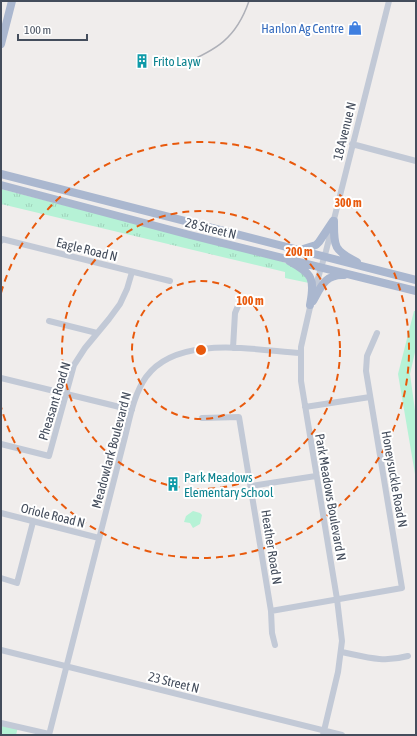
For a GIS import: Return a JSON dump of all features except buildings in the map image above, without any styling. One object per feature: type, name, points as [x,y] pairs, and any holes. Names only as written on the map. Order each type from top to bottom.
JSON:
[{"type":"main road","points":[[1,39],[7,1]]},
{"type":"main road","points":[[1,44],[12,1]]},
{"type":"main road","name":"28 Street N","points":[[1,174],[414,279]]},
{"type":"main road","points":[[1,178],[38,184]]},
{"type":"main road","name":"28 Street N","points":[[1,185],[241,248],[321,266],[416,291]]},
{"type":"main road","points":[[300,250],[307,249],[319,242],[334,220]]},
{"type":"main road","points":[[334,220],[334,244],[338,250],[370,268]]},
{"type":"main road","points":[[241,248],[317,259],[324,257]]},
{"type":"main road","points":[[281,257],[308,273],[312,293],[310,305]]},
{"type":"main road","points":[[321,266],[328,264],[360,269],[395,278],[414,279]]},
{"type":"main road","points":[[310,305],[323,283],[329,278],[336,274],[358,276]]},
{"type":"street","name":"18 Avenue N","points":[[321,266],[389,1]]},
{"type":"street","points":[[352,144],[416,161]]},
{"type":"street","name":"Eagle Road N","points":[[1,241],[2,239],[170,281]]},
{"type":"street","name":"Park Meadows Boulevard N","points":[[321,266],[302,340],[300,353],[300,381],[337,599],[342,641],[342,652],[324,733]]},
{"type":"street","name":"Pheasant Road N","points":[[1,444],[49,456],[74,365],[120,304],[127,289],[132,272]]},
{"type":"street","points":[[233,348],[236,313],[241,299]]},
{"type":"street","points":[[49,322],[97,334]]},
{"type":"street","name":"Honeysuckle Road N","points":[[337,599],[402,588],[370,397],[366,363],[369,350],[376,333]]},
{"type":"street","name":"Meadowlark Boulevard N","points":[[49,734],[132,410],[137,394],[146,377],[160,362],[181,352],[233,348],[300,353]]},
{"type":"street","points":[[1,378],[132,410]]},
{"type":"street","points":[[305,407],[370,397]]},
{"type":"street","name":"Heather Road N","points":[[202,418],[239,417],[271,611],[272,633],[275,645]]},
{"type":"street","points":[[251,486],[316,476]]},
{"type":"street","name":"Oriole Road N","points":[[1,513],[99,538]]},
{"type":"street","points":[[1,578],[17,583],[33,522]]},
{"type":"street","points":[[271,611],[337,599]]},
{"type":"street","name":"23 Street N","points":[[1,650],[324,733],[342,735]]},
{"type":"street","points":[[342,652],[383,660],[394,660],[408,656]]},
{"type":"street","points":[[1,723],[49,734]]},
{"type":"green space","points":[[1,189],[277,260],[300,270],[309,283],[285,278],[285,272],[1,204]]},
{"type":"green space","points":[[414,311],[416,311],[416,348],[410,374],[416,418],[416,480],[398,374]]},
{"type":"green space","points":[[193,511],[202,515],[200,524],[193,528],[190,523],[184,522],[186,516]]},
{"type":"green space","points":[[1,723],[18,727],[16,735],[1,735]]},
{"type":"railway","points":[[181,65],[205,54],[223,42],[238,25],[249,1]]},
{"type":"place","name":"Hanlon Ag Centre","points":[[355,28]]},
{"type":"place","name":"Frito Layw","points":[[142,61]]},
{"type":"place","name":"Park Meadows Elementary School","points":[[173,484]]}]
